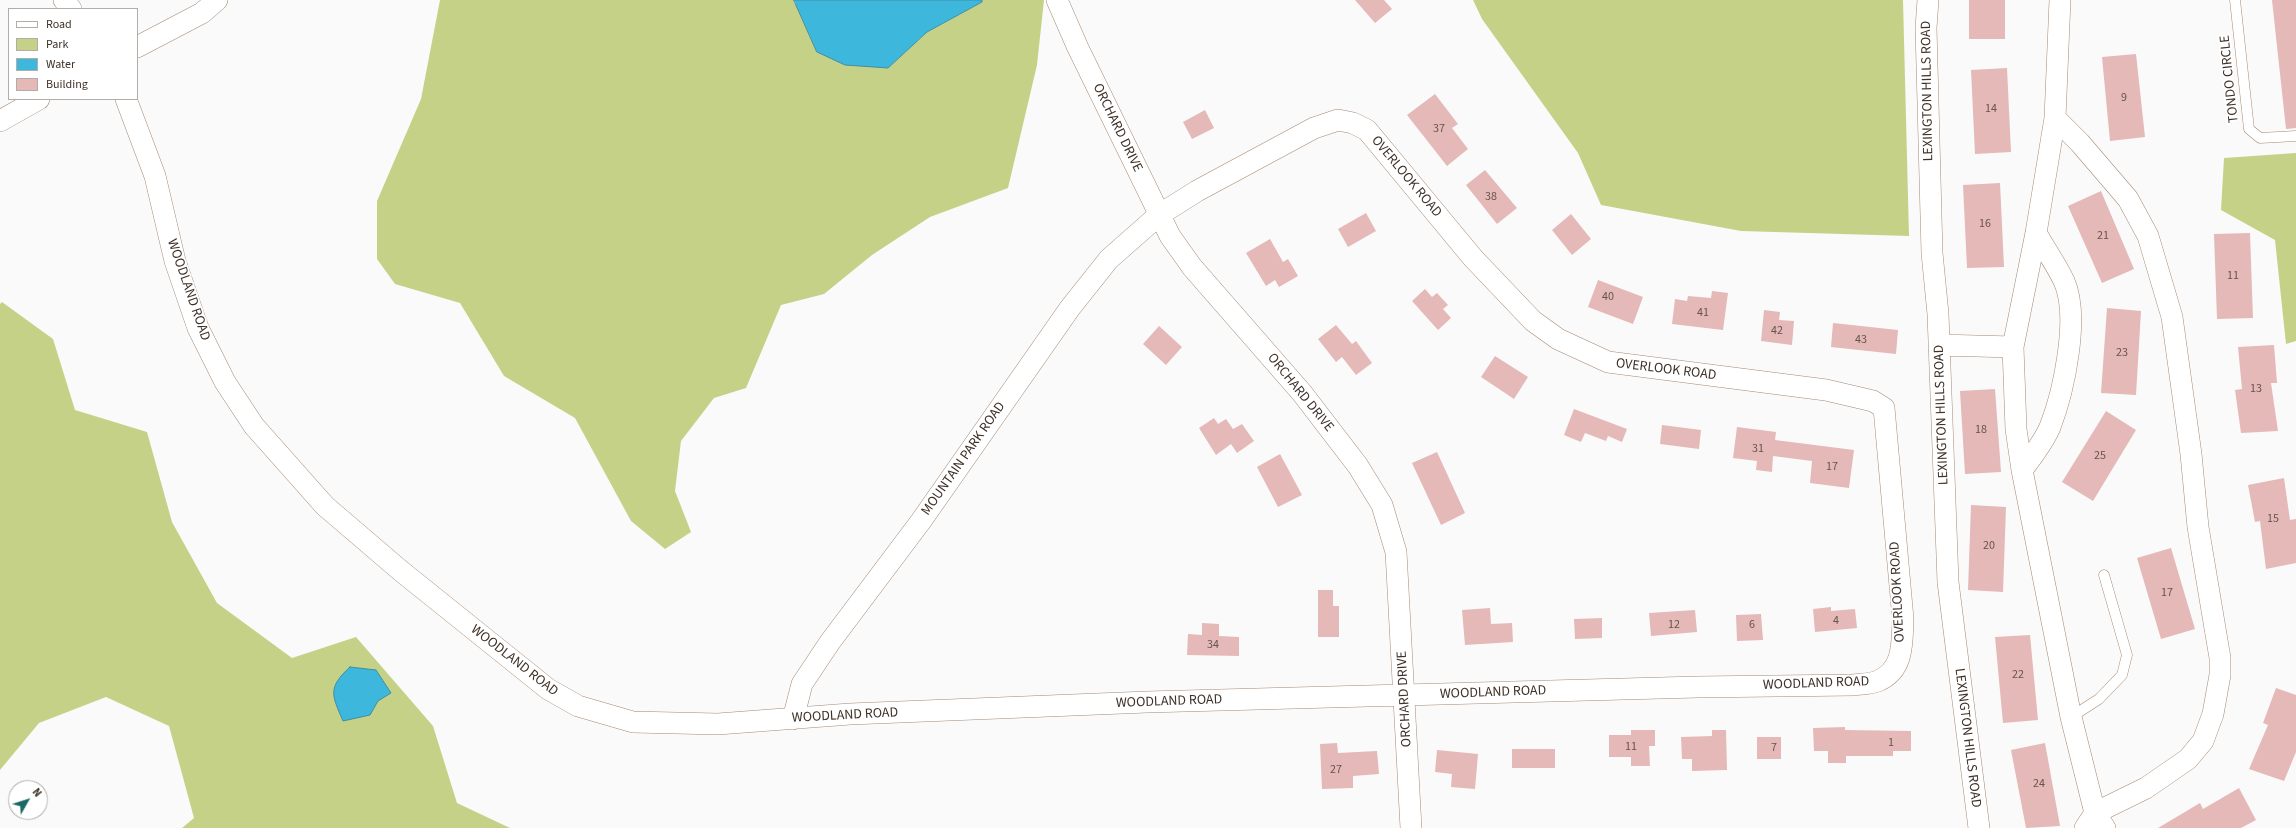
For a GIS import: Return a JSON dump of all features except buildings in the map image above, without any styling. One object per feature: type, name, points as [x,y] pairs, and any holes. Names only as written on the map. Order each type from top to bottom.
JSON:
[{"type":"street","points":[[138,46],[202,13],[217,0]]},
{"type":"street","name":"ORCHARD DRIVE","points":[[1057,0],[1159,216],[1192,267],[1302,392],[1358,466],[1382,505],[1396,552],[1406,696],[1412,828]]},
{"type":"street","name":"LEXINGTON HILLS ROAD","points":[[1928,0],[1926,28],[1932,253],[1939,345],[1948,582],[1979,828]]},
{"type":"street","points":[[2055,118],[2080,143],[2128,199],[2148,236],[2172,317],[2191,454],[2198,527],[2220,658],[2220,675],[2213,714],[2204,741],[2188,759],[2095,823],[2071,717],[2022,470],[2016,429],[2013,347],[2036,233],[2055,118],[2060,0]]},
{"type":"street","points":[[0,121],[37,100]]},
{"type":"street","name":"WOODLAND ROAD","points":[[126,100],[155,176],[175,261],[198,328],[225,382],[254,426],[325,506],[401,571],[548,689],[578,706],[633,722],[718,724],[850,714],[1147,702],[1697,687],[1853,685],[1877,682],[1894,670]]},
{"type":"street","name":"OVERLOOK ROAD","points":[[1159,216],[1197,191],[1314,128],[1338,120],[1353,123],[1367,130],[1473,258],[1533,321],[1558,339],[1608,362],[1826,390],[1873,401],[1884,408],[1903,619],[1902,651],[1894,670]]},
{"type":"street","name":"MOUNTAIN PARK ROAD","points":[[793,719],[802,684],[826,648],[921,521],[1070,308],[1109,259],[1159,216]]},
{"type":"street","points":[[2022,470],[2040,445],[2049,428],[2059,399],[2070,339],[2072,310],[2064,281],[2036,233]]},
{"type":"street","points":[[1939,345],[2013,347]]},
{"type":"lane","name":"TONDO CIRCLE","points":[[2235,0],[2249,128],[2260,138],[2296,136]]},
{"type":"lane","points":[[2071,717],[2099,699],[2122,675],[2127,655],[2104,575]]},
{"type":"green space","points":[[440,0],[794,0],[794,3],[888,68],[927,32],[982,2],[982,0],[1044,0],[1037,65],[1008,188],[930,217],[872,255],[824,294],[781,305],[746,388],[714,398],[681,441],[675,491],[691,532],[665,549],[631,521],[575,418],[504,376],[460,303],[395,284],[377,259],[377,201],[421,99]]},
{"type":"green space","points":[[1473,0],[1903,0],[1909,236],[1741,231],[1601,205],[1578,153],[1482,19]]},
{"type":"green space","points":[[2296,153],[2296,341],[2286,344],[2275,240],[2221,210],[2224,158]]},
{"type":"green space","points":[[2,302],[53,339],[75,410],[147,432],[172,522],[217,603],[292,658],[356,637],[433,726],[457,803],[510,828],[182,828],[194,818],[169,726],[106,697],[39,723],[0,770],[0,304]]},
{"type":"water","points":[[794,0],[982,0],[982,2],[927,32],[888,68],[845,65],[817,52]]},
{"type":"water","points":[[350,667],[376,670],[391,693],[378,701],[370,715],[343,721],[336,705],[334,692],[338,681]]}]
